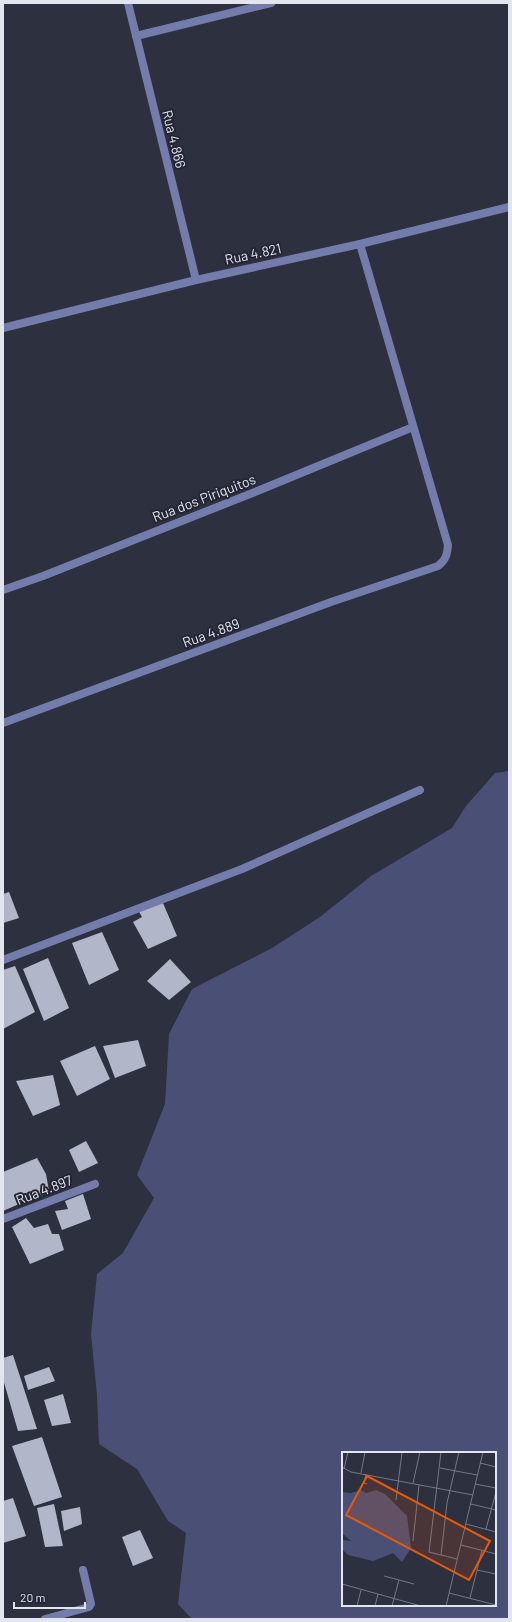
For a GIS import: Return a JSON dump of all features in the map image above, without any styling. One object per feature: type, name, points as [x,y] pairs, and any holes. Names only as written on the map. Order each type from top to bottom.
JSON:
[{"type":"street","name":"Rua 4.866","points":[[128,3],[196,280]]},
{"type":"street","points":[[136,36],[271,3]]},
{"type":"street","name":"Rua 4.821","points":[[3,328],[196,280],[360,244],[509,207]]},
{"type":"street","points":[[360,244],[413,427]]},
{"type":"street","name":"Rua 4.889","points":[[3,723],[331,602],[428,570],[444,562],[447,556],[448,545],[413,427]]},
{"type":"street","name":"Rua dos Piriquitos","points":[[3,590],[43,576],[255,492],[413,427]]},
{"type":"street","points":[[3,960],[242,868],[420,790]]},
{"type":"street","name":"Rua 4.897","points":[[3,1219],[94,1184]]},
{"type":"street","points":[[45,1619],[89,1607],[91,1604],[82,1570]]},
{"type":"shaded area","points":[[509,771],[509,1619],[192,1619],[178,1604],[186,1533],[168,1521],[137,1469],[99,1444],[97,1395],[91,1334],[97,1274],[123,1253],[154,1198],[137,1175],[165,1104],[169,1034],[192,989],[272,948],[320,917],[371,876],[452,828],[466,806],[495,773]]},
{"type":"building","points":[[9,892],[19,918],[3,923],[3,894]]},
{"type":"building","points":[[163,903],[177,936],[148,949],[133,922],[142,917],[138,910]]},
{"type":"building","points":[[102,932],[119,970],[89,985],[72,943]]},
{"type":"building","points":[[48,958],[69,1008],[44,1021],[23,969]]},
{"type":"building","points":[[170,959],[191,982],[169,1000],[147,981]]},
{"type":"building","points":[[15,966],[35,1012],[3,1029],[3,970]]},
{"type":"building","points":[[138,1040],[146,1066],[115,1078],[103,1046]]},
{"type":"building","points":[[95,1046],[110,1079],[77,1096],[60,1061]]},
{"type":"building","points":[[53,1075],[60,1105],[33,1116],[16,1081]]},
{"type":"building","points":[[86,1141],[98,1163],[79,1172],[69,1150]]},
{"type":"building","points":[[37,1158],[46,1174],[49,1191],[3,1211],[3,1172]]},
{"type":"building","points":[[83,1194],[91,1219],[62,1230],[55,1211],[68,1209],[65,1201]]},
{"type":"building","points":[[26,1218],[34,1228],[48,1224],[52,1234],[59,1234],[64,1250],[30,1264],[12,1227]]},
{"type":"building","points":[[13,1355],[37,1429],[18,1431],[3,1379],[3,1358]]},
{"type":"building","points":[[49,1367],[55,1381],[28,1390],[24,1376]]},
{"type":"building","points":[[63,1394],[71,1423],[52,1426],[44,1400]]},
{"type":"building","points":[[42,1437],[62,1497],[34,1506],[12,1446]]},
{"type":"building","points":[[13,1498],[26,1536],[3,1543],[3,1501]]},
{"type":"building","points":[[54,1504],[63,1546],[45,1547],[37,1508]]},
{"type":"building","points":[[80,1507],[82,1524],[64,1531],[61,1511]]},
{"type":"building","points":[[140,1530],[153,1558],[133,1566],[122,1537]]}]
